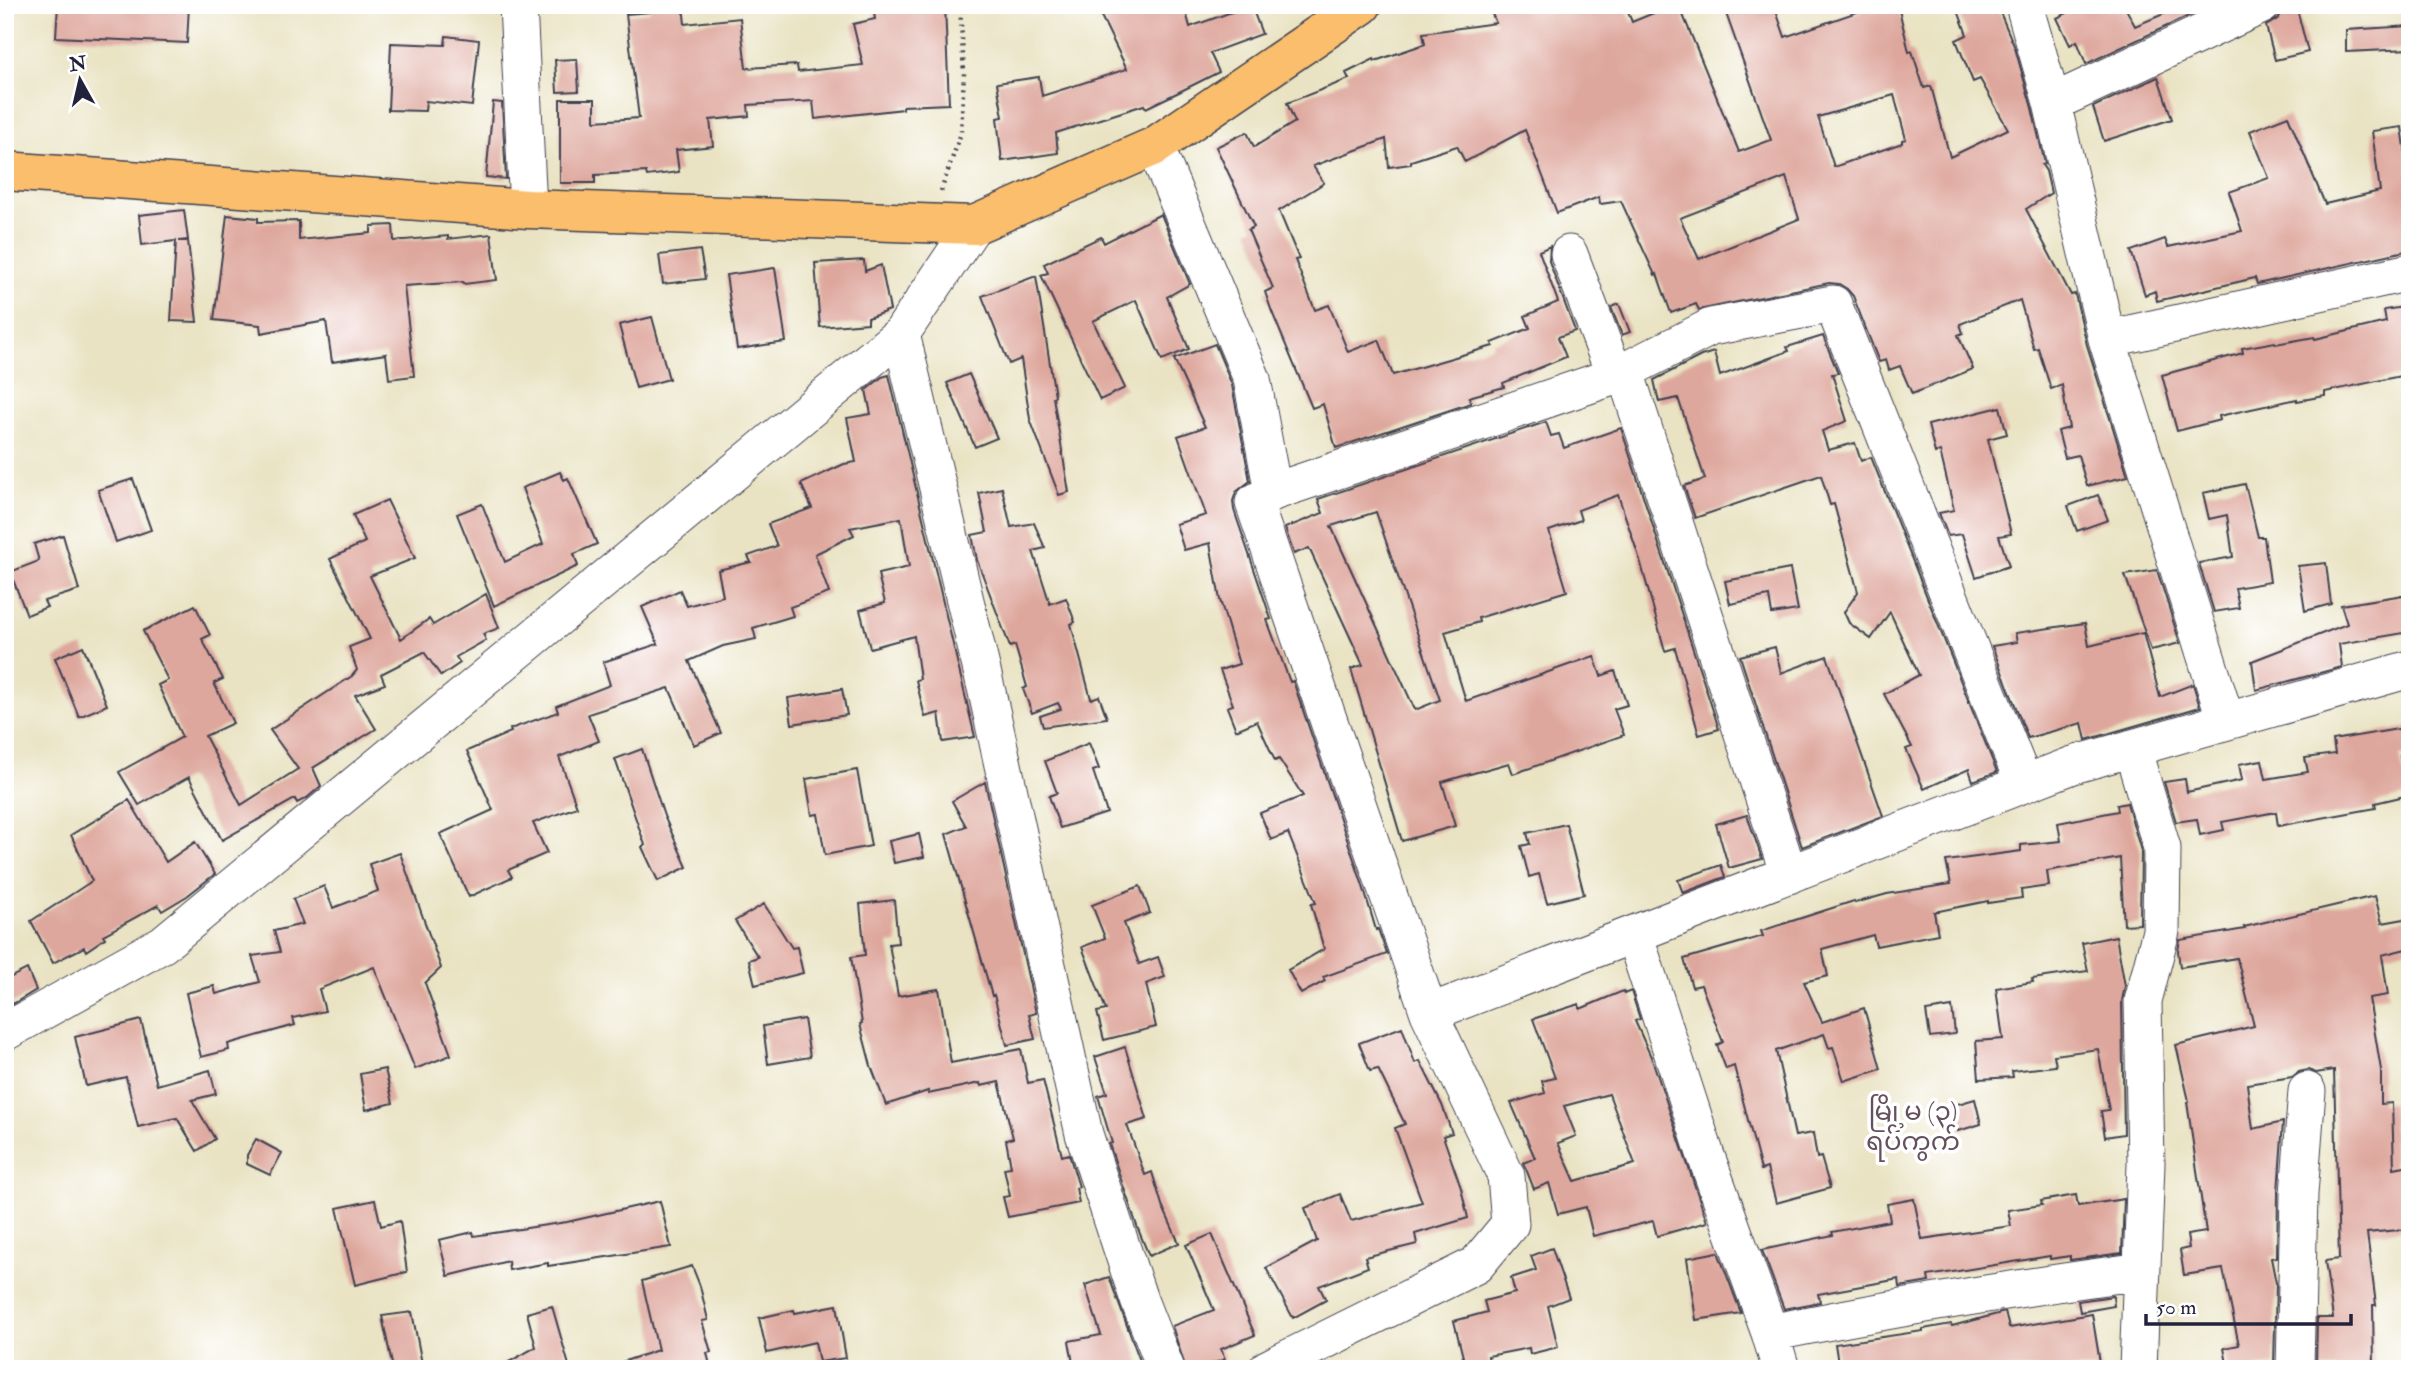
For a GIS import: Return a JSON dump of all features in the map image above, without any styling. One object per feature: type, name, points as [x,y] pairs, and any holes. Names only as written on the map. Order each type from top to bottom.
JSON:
[{"type":"main road","points":[[5,171],[528,209],[974,225],[1154,146],[1362,5]]},
{"type":"street","points":[[518,5],[528,209]]},
{"type":"street","points":[[2024,5],[2052,103],[2107,338],[2226,722]]},
{"type":"street","points":[[2052,103],[2262,5]]},
{"type":"street","points":[[1154,146],[1252,379],[1273,492]]},
{"type":"street","points":[[5,1032],[163,944],[901,334],[974,225]]},
{"type":"street","points":[[1569,254],[1615,376]]},
{"type":"street","points":[[2107,338],[2410,272]]},
{"type":"street","points":[[1267,1369],[1476,1265],[1510,1224],[1506,1176],[1429,1013],[1254,503],[1273,492],[1615,376],[1711,327],[1833,304],[2024,784]]},
{"type":"street","points":[[901,334],[987,692],[1084,1135],[1139,1300],[1166,1369]]},
{"type":"street","points":[[1615,376],[1627,378],[1789,875]]},
{"type":"street","points":[[1429,1013],[2073,765],[2410,669]]},
{"type":"street","points":[[2132,748],[2162,848],[2161,931],[2143,1001],[2146,1164],[2138,1369]]},
{"type":"street","points":[[1633,934],[1706,1156],[1781,1369]]},
{"type":"street","points":[[2295,1369],[2299,1194],[2307,1091]]},
{"type":"street","points":[[1770,1333],[1882,1310],[2141,1271]]},
{"type":"path","points":[[931,222],[961,133],[964,73],[960,5]]},
{"type":"building","points":[[58,5],[189,5],[187,43],[56,37]]},
{"type":"building","points":[[649,5],[683,5],[685,24],[740,18],[746,68],[797,65],[798,72],[863,65],[853,24],[875,19],[873,5],[945,5],[949,104],[903,106],[903,109],[815,119],[813,101],[748,105],[749,116],[710,120],[713,146],[676,150],[679,172],[647,176],[646,172],[595,175],[595,183],[560,183],[560,99],[595,99],[595,121],[639,118],[626,14],[650,12]]},
{"type":"building","points":[[1112,5],[1184,5],[1190,27],[1251,5],[1262,34],[1210,53],[1219,72],[1146,108],[1144,105],[1056,133],[1058,153],[1002,161],[997,118],[1003,117],[997,83],[1039,77],[1042,96],[1127,69],[1099,12]]},
{"type":"building","points":[[1488,5],[1625,5],[1632,22],[1679,5],[1739,152],[1771,140],[1723,5],[1774,5],[1785,37],[1863,10],[1861,5],[1898,5],[1909,52],[1912,51],[1924,88],[1931,86],[1950,157],[2008,129],[1980,79],[1973,82],[1956,40],[1967,35],[1956,5],[1997,5],[2015,48],[2051,193],[2026,209],[2071,295],[2075,294],[2087,345],[2128,476],[2087,486],[2078,455],[2065,458],[2058,431],[2069,428],[2062,385],[2051,389],[2038,348],[2034,349],[2020,300],[1960,324],[1963,333],[1958,335],[1973,369],[1912,394],[1900,366],[1889,370],[1886,360],[1879,362],[1853,296],[1839,284],[1829,283],[1699,310],[1696,304],[1671,313],[1657,274],[1655,275],[1621,201],[1600,204],[1599,197],[1557,213],[1525,130],[1465,162],[1457,146],[1411,161],[1411,164],[1389,167],[1386,139],[1313,166],[1324,183],[1279,211],[1299,259],[1295,260],[1315,310],[1329,305],[1348,352],[1379,340],[1393,375],[1493,346],[1492,343],[1530,328],[1525,316],[1558,302],[1539,251],[1550,246],[1549,261],[1575,331],[1558,337],[1566,357],[1503,383],[1504,387],[1469,397],[1471,403],[1336,448],[1323,404],[1312,408],[1272,312],[1265,292],[1273,288],[1248,230],[1254,227],[1216,147],[1247,132],[1254,147],[1295,122],[1287,103],[1349,79],[1346,73],[1374,59],[1375,61],[1425,44],[1423,33],[1496,23]],"holes":[[[1894,95],[1906,139],[1902,140],[1902,143],[1834,167],[1818,117]],[[1786,177],[1799,219],[1699,259],[1680,218]]]},
{"type":"building","points":[[2083,5],[2124,5],[2135,26],[2185,5],[2212,5],[2086,64],[2077,41],[2070,45],[2057,18]]},
{"type":"building","points":[[2283,5],[2296,5],[2308,52],[2275,60],[2266,26],[2279,18]]},
{"type":"building","points":[[2410,26],[2410,49],[2346,52],[2346,30]]},
{"type":"building","points":[[446,36],[479,40],[472,106],[426,101],[425,111],[388,110],[391,43],[445,45]]},
{"type":"building","points":[[577,59],[579,91],[557,92],[555,60]]},
{"type":"building","points":[[2158,77],[2172,119],[2104,141],[2093,107]]},
{"type":"building","points":[[493,102],[502,103],[506,179],[486,177]]},
{"type":"building","points":[[2288,116],[2325,204],[2380,191],[2372,131],[2402,127],[2410,181],[2410,250],[2257,284],[2255,278],[2157,301],[2155,291],[2145,295],[2131,251],[2165,239],[2168,247],[2242,231],[2229,192],[2269,178],[2250,131]]},
{"type":"building","points":[[184,210],[188,240],[179,241],[188,241],[197,322],[171,321],[176,241],[142,245],[139,215]]},
{"type":"building","points":[[1161,214],[1190,284],[1167,297],[1189,349],[1162,360],[1136,300],[1093,321],[1125,388],[1100,400],[1041,275],[1048,273],[1044,264],[1101,237],[1104,243]]},
{"type":"building","points":[[227,215],[258,218],[258,222],[299,221],[299,240],[371,233],[371,226],[393,225],[394,241],[491,234],[497,280],[404,286],[414,376],[389,379],[386,354],[332,362],[326,321],[261,333],[260,325],[214,320]]},
{"type":"building","points":[[700,250],[705,279],[663,284],[659,255]]},
{"type":"building","points":[[864,260],[865,271],[881,265],[890,310],[868,318],[868,323],[820,327],[815,263]]},
{"type":"building","points":[[775,268],[786,342],[737,349],[726,275]]},
{"type":"building","points":[[1036,276],[1069,492],[1059,495],[1030,419],[1021,359],[1009,364],[982,296]]},
{"type":"building","points":[[1619,304],[1630,332],[1622,335],[1611,307]]},
{"type":"building","points":[[2410,306],[2410,374],[2325,392],[2325,396],[2297,399],[2219,416],[2220,420],[2177,431],[2162,375],[2243,353],[2242,348],[2314,337],[2315,339],[2386,322],[2384,310]]},
{"type":"building","points":[[652,317],[669,379],[636,388],[619,325]]},
{"type":"building","points":[[1823,336],[1838,373],[1832,374],[1847,421],[1822,431],[1828,450],[1855,443],[1861,461],[1871,457],[1997,772],[1973,781],[1969,769],[1924,789],[1906,749],[1912,747],[1884,694],[1919,675],[1890,612],[1871,639],[1849,623],[1844,612],[1858,592],[1834,504],[1830,505],[1821,475],[1695,518],[1684,486],[1705,479],[1678,398],[1659,402],[1654,380],[1714,352],[1720,376],[1789,351],[1787,347]]},
{"type":"building","points":[[1215,344],[1232,385],[1250,481],[1236,492],[1234,510],[1271,619],[1267,620],[1290,682],[1293,681],[1376,930],[1378,929],[1387,954],[1323,977],[1325,981],[1301,994],[1288,970],[1324,949],[1311,904],[1316,903],[1288,833],[1271,840],[1260,813],[1303,796],[1279,759],[1275,761],[1257,721],[1236,730],[1227,707],[1233,705],[1220,670],[1239,664],[1220,600],[1210,543],[1184,550],[1176,524],[1206,515],[1178,436],[1205,427],[1174,359]]},
{"type":"building","points":[[969,374],[997,438],[975,447],[947,383]]},
{"type":"building","points":[[889,375],[975,737],[943,742],[939,713],[925,717],[916,680],[920,679],[914,636],[870,648],[860,610],[885,603],[878,574],[909,567],[901,518],[850,528],[854,535],[815,554],[829,593],[790,607],[793,616],[753,628],[756,639],[723,646],[689,661],[721,733],[694,745],[669,688],[588,714],[599,741],[559,757],[577,807],[533,823],[547,853],[508,870],[512,877],[469,897],[440,834],[493,810],[467,751],[511,732],[510,729],[558,712],[556,706],[610,685],[603,662],[658,644],[642,607],[680,590],[687,606],[723,596],[718,570],[751,562],[748,556],[777,546],[768,524],[812,508],[801,484],[844,464],[856,462],[847,418],[871,414],[866,390],[882,377]]},
{"type":"building","points":[[2000,407],[2007,434],[1988,439],[2011,534],[1999,536],[2009,566],[1976,577],[1962,534],[1948,536],[1939,513],[1954,510],[1940,451],[1935,453],[1928,425]]},
{"type":"building","points":[[1546,422],[1551,436],[1559,434],[1564,448],[1621,428],[1719,729],[1699,735],[1675,648],[1665,651],[1640,560],[1618,495],[1578,510],[1581,520],[1549,531],[1567,591],[1478,618],[1479,622],[1445,632],[1466,701],[1594,656],[1601,676],[1615,671],[1627,705],[1614,709],[1624,735],[1513,774],[1509,763],[1442,782],[1455,826],[1402,841],[1351,669],[1363,665],[1309,548],[1294,554],[1285,528],[1323,513],[1318,499]],"holes":[[[1376,512],[1440,700],[1415,710],[1331,526]]]},
{"type":"building","points":[[560,472],[564,480],[568,478],[597,544],[574,554],[578,566],[494,606],[457,514],[482,504],[505,562],[543,544],[522,488]]},
{"type":"building","points":[[133,479],[151,530],[116,542],[98,490]]},
{"type":"building","points":[[2245,484],[2258,537],[2264,537],[2270,582],[2235,588],[2239,608],[2214,612],[2199,563],[2233,557],[2227,515],[2209,519],[2203,493]]},
{"type":"building","points":[[1002,488],[1011,527],[1034,523],[1045,548],[1033,551],[1050,604],[1066,598],[1075,622],[1071,624],[1091,699],[1099,696],[1107,718],[1043,727],[1040,716],[1061,709],[1058,703],[1032,713],[1023,689],[1027,687],[1015,645],[1010,647],[977,560],[972,535],[987,532],[979,493]]},
{"type":"building","points":[[2098,495],[2108,520],[2077,531],[2068,506]]},
{"type":"building","points":[[387,500],[415,558],[370,576],[401,639],[429,619],[433,625],[486,594],[499,628],[483,634],[486,640],[456,657],[460,663],[441,676],[424,652],[381,674],[385,684],[355,695],[376,729],[313,768],[321,786],[307,798],[297,803],[295,799],[222,840],[189,777],[139,805],[119,772],[182,737],[158,685],[168,680],[143,631],[195,605],[210,635],[202,639],[223,679],[214,683],[233,723],[205,736],[241,805],[298,769],[270,730],[352,676],[357,670],[349,647],[370,639],[330,559],[365,542],[353,515]]},
{"type":"building","points":[[63,535],[79,590],[44,601],[47,607],[27,615],[10,572],[39,561],[34,544]]},
{"type":"building","points":[[2326,563],[2331,604],[2305,611],[2298,566]]},
{"type":"building","points":[[1790,569],[1798,610],[1772,614],[1769,596],[1730,604],[1725,581]]},
{"type":"building","points":[[2157,570],[2180,643],[2151,650],[2125,575]]},
{"type":"building","points":[[2410,594],[2410,632],[2339,644],[2342,667],[2256,690],[2252,661],[2347,624],[2341,605]]},
{"type":"building","points":[[2085,623],[2089,646],[2143,633],[2160,697],[2193,684],[2200,707],[2086,740],[2082,723],[2028,738],[1992,646],[2017,642],[2015,633]]},
{"type":"building","points":[[83,646],[107,705],[79,717],[55,658]]},
{"type":"building","points":[[1775,647],[1781,673],[1827,656],[1883,816],[1802,847],[1740,656]]},
{"type":"building","points":[[842,689],[847,715],[792,724],[788,698]]},
{"type":"building","points":[[2410,727],[2410,754],[2400,756],[2409,795],[2375,803],[2376,808],[2278,826],[2276,812],[2222,822],[2224,830],[2200,835],[2197,819],[2176,822],[2164,782],[2185,779],[2187,792],[2242,780],[2239,764],[2262,760],[2266,779],[2308,772],[2305,758],[2335,754],[2333,740]]},
{"type":"building","points":[[1089,743],[1099,769],[1093,771],[1107,813],[1060,828],[1049,796],[1057,793],[1045,761]]},
{"type":"building","points":[[642,749],[664,816],[687,867],[658,881],[642,847],[645,845],[615,759]]},
{"type":"building","points":[[857,770],[871,846],[825,855],[818,814],[812,815],[806,779]]},
{"type":"building","points":[[985,782],[1036,1013],[1029,1015],[1035,1039],[1007,1045],[946,834],[966,826],[952,801]]},
{"type":"building","points":[[129,800],[166,862],[195,842],[215,874],[162,911],[158,905],[103,935],[105,938],[86,951],[84,947],[53,963],[31,921],[92,881],[71,835]]},
{"type":"building","points":[[2127,803],[2141,851],[2140,924],[2124,925],[2120,858],[2047,871],[2049,886],[2021,890],[2022,898],[1988,901],[1934,912],[1938,934],[1876,946],[1873,935],[1822,949],[1828,976],[1804,982],[1822,1022],[1864,1008],[1881,1069],[1844,1081],[1833,1047],[1829,1048],[1824,1034],[1776,1051],[1795,1136],[1813,1133],[1817,1158],[1821,1157],[1830,1188],[1776,1203],[1767,1168],[1761,1170],[1734,1066],[1726,1069],[1717,1045],[1723,1042],[1701,985],[1692,987],[1684,959],[1763,936],[1761,931],[1854,901],[1855,903],[1887,894],[1951,884],[1946,861],[2021,851],[2021,845],[2061,841],[2058,823],[2118,811],[2117,805]]},
{"type":"building","points":[[1747,815],[1762,859],[1729,868],[1716,824]]},
{"type":"building","points":[[1566,824],[1584,894],[1547,903],[1539,874],[1529,877],[1521,846],[1530,844],[1527,833]]},
{"type":"building","points":[[919,834],[924,857],[894,863],[889,841]]},
{"type":"building","points":[[400,853],[441,968],[425,983],[451,1055],[415,1069],[374,967],[319,989],[325,1011],[293,1018],[295,1025],[228,1044],[229,1050],[201,1057],[186,993],[214,986],[216,994],[260,982],[252,956],[280,952],[274,931],[303,924],[293,899],[324,886],[333,908],[378,891],[369,864]]},
{"type":"building","points":[[1721,865],[1725,877],[1683,893],[1678,880]]},
{"type":"building","points":[[1140,886],[1150,913],[1124,923],[1139,964],[1158,957],[1165,977],[1146,984],[1156,1027],[1104,1040],[1097,1012],[1106,1010],[1082,947],[1105,938],[1092,905]]},
{"type":"building","points":[[2375,896],[2382,923],[2410,918],[2410,948],[2382,955],[2388,995],[2369,998],[2381,1070],[2381,1104],[2392,1103],[2394,1168],[2410,1165],[2410,1229],[2367,1233],[2376,1305],[2373,1305],[2374,1369],[2316,1369],[2317,1318],[2333,1318],[2325,1261],[2339,1259],[2334,1070],[2316,1073],[2308,1070],[2292,1077],[2247,1084],[2253,1129],[2283,1122],[2277,1257],[2271,1258],[2276,1283],[2274,1365],[2228,1369],[2224,1348],[2239,1345],[2223,1269],[2184,1275],[2180,1250],[2189,1248],[2187,1235],[2206,1232],[2187,1102],[2189,1101],[2176,1045],[2254,1026],[2237,958],[2180,967],[2180,940],[2245,929],[2244,927]]},
{"type":"building","points":[[894,900],[898,943],[889,944],[898,996],[939,989],[951,1063],[1021,1049],[1028,1083],[1043,1080],[1062,1156],[1069,1154],[1079,1187],[1076,1188],[1079,1203],[1008,1217],[1003,1197],[1010,1196],[1004,1168],[1011,1167],[1006,1140],[1013,1138],[999,1082],[981,1086],[980,1083],[928,1094],[928,1091],[886,1105],[871,1066],[860,1024],[862,1023],[851,957],[865,955],[860,904]]},
{"type":"building","points":[[764,904],[792,948],[797,947],[803,973],[755,985],[749,960],[758,957],[735,921]]},
{"type":"building","points":[[2116,936],[2125,986],[2122,1001],[2124,1134],[2105,1137],[2101,1111],[2109,1110],[2098,1049],[2054,1055],[2056,1066],[2012,1071],[2013,1077],[1979,1079],[1976,1041],[2003,1039],[1996,988],[2033,982],[2032,979],[2088,971],[2082,943]]},
{"type":"building","points":[[27,969],[36,990],[13,1004],[5,988],[5,980]]},
{"type":"building","points":[[1623,991],[1624,994],[1631,991],[1640,1019],[1635,1021],[1652,1059],[1707,1222],[1657,1236],[1653,1221],[1593,1236],[1586,1207],[1558,1214],[1549,1183],[1534,1189],[1523,1163],[1535,1158],[1511,1103],[1545,1093],[1542,1081],[1555,1078],[1533,1019],[1579,1004],[1580,1009]],"holes":[[[1609,1094],[1635,1164],[1575,1181],[1558,1143],[1576,1136],[1564,1106]]]},
{"type":"building","points":[[1952,1007],[1955,1034],[1930,1037],[1926,1011]]},
{"type":"building","points":[[804,1019],[810,1057],[768,1064],[763,1026]]},
{"type":"building","points":[[141,1020],[157,1085],[210,1070],[216,1094],[192,1100],[215,1139],[197,1151],[177,1118],[138,1127],[126,1077],[86,1086],[75,1037]]},
{"type":"building","points":[[1402,1027],[1415,1063],[1420,1061],[1442,1105],[1452,1133],[1443,1136],[1468,1218],[1415,1234],[1417,1244],[1365,1257],[1368,1267],[1319,1286],[1326,1300],[1293,1318],[1266,1268],[1317,1241],[1305,1208],[1340,1194],[1351,1221],[1422,1202],[1395,1128],[1405,1124],[1378,1069],[1370,1071],[1359,1043]]},
{"type":"building","points":[[1125,1047],[1147,1119],[1127,1125],[1145,1175],[1152,1172],[1162,1205],[1179,1243],[1149,1256],[1109,1144],[1112,1143],[1098,1096],[1107,1093],[1095,1057]]},
{"type":"building","points":[[385,1069],[393,1103],[366,1110],[360,1074]]},
{"type":"building","points":[[1975,1099],[1981,1124],[1958,1131],[1951,1106]]},
{"type":"building","points":[[256,1139],[282,1153],[270,1175],[247,1164],[247,1155]]},
{"type":"building","points":[[2076,1195],[2078,1206],[2124,1199],[2122,1253],[2070,1260],[2070,1256],[2050,1259],[2050,1256],[1928,1276],[1929,1282],[1900,1287],[1899,1279],[1818,1294],[1820,1302],[1784,1309],[1762,1250],[1890,1221],[1887,1204],[1914,1199],[1922,1239],[2011,1226],[2008,1210],[2042,1205],[2041,1201]]},
{"type":"building","points":[[375,1200],[381,1226],[400,1221],[407,1272],[355,1285],[337,1208]]},
{"type":"building","points":[[660,1201],[671,1247],[509,1270],[508,1261],[448,1276],[439,1240],[473,1232],[474,1236],[567,1222]]},
{"type":"building","points":[[1212,1234],[1255,1335],[1221,1349],[1225,1359],[1200,1369],[1186,1369],[1172,1326],[1214,1310],[1186,1245]]},
{"type":"building","points":[[1552,1248],[1569,1298],[1548,1306],[1558,1347],[1530,1354],[1529,1348],[1488,1356],[1490,1369],[1466,1369],[1454,1321],[1487,1312],[1484,1301],[1515,1293],[1511,1278],[1536,1270],[1531,1256]]},
{"type":"building","points":[[1718,1252],[1741,1313],[1696,1320],[1687,1258]]},
{"type":"building","points":[[692,1266],[708,1320],[702,1321],[711,1352],[707,1353],[711,1369],[614,1369],[613,1365],[658,1350],[642,1281]]},
{"type":"building","points":[[1109,1277],[1143,1369],[1074,1369],[1069,1341],[1101,1335],[1085,1285]]},
{"type":"building","points":[[2113,1296],[2114,1306],[2080,1312],[2078,1301]]},
{"type":"building","points":[[837,1305],[846,1358],[819,1362],[815,1342],[767,1353],[759,1318],[794,1310],[795,1313]]},
{"type":"building","points":[[552,1306],[570,1369],[496,1369],[536,1347],[527,1313]]},
{"type":"building","points":[[412,1312],[423,1369],[393,1369],[382,1316]]},
{"type":"building","points":[[2005,1312],[2009,1328],[2092,1314],[2101,1369],[1839,1369],[1835,1344],[1923,1331],[1951,1324],[1952,1326]]},
{"type":"district","name":"မြို့မ (၃) ရပ်ကွက်","points":[[1913,1126]]}]
